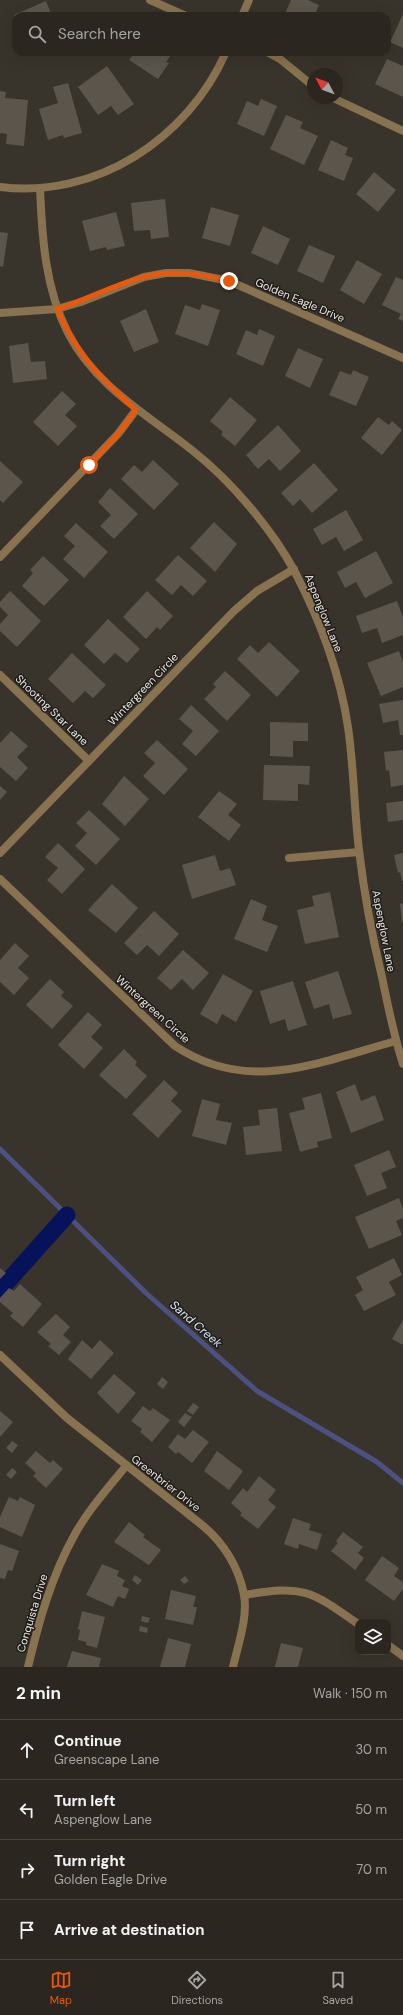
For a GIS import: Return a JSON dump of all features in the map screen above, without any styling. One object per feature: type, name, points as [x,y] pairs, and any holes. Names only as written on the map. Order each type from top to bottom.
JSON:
[{"type":"street","points":[[150,0],[177,12]]},
{"type":"street","points":[[244,12],[250,0]]},
{"type":"street","points":[[0,187],[40,188],[94,176],[137,156],[159,142],[192,108],[207,88],[224,56]]},
{"type":"street","points":[[274,56],[307,81]]},
{"type":"street","points":[[343,103],[403,131]]},
{"type":"street","name":"Aspenglow Lane","points":[[40,188],[42,229],[47,271],[57,309],[68,334],[80,353],[108,385],[136,410],[196,453],[221,477],[259,520],[294,569],[322,632],[341,694],[348,726],[359,852],[372,933],[396,1041],[403,1064]]},
{"type":"street","name":"Golden Eagle Drive","points":[[0,313],[57,309],[81,302],[144,277],[166,273],[207,275],[229,281],[403,358]]},
{"type":"street","points":[[0,557],[118,434],[136,410]]},
{"type":"street","name":"Wintergreen Circle","points":[[0,852],[234,611],[257,591],[294,569]]},
{"type":"street","name":"Shooting Star Lane","points":[[0,675],[89,761]]},
{"type":"street","points":[[289,858],[359,852]]},
{"type":"street","name":"Wintergreen Circle","points":[[0,879],[175,1046],[191,1057],[208,1064],[245,1072],[272,1072],[292,1069],[396,1041]]},
{"type":"street","name":"Greenbrier Drive","points":[[0,1355],[67,1418],[213,1534],[231,1559],[244,1595],[244,1614],[233,1667]]},
{"type":"street","name":"Conquista Drive","points":[[28,1667],[44,1605],[60,1564],[87,1515],[126,1466]]},
{"type":"street","points":[[244,1595],[276,1590],[302,1591],[324,1601],[355,1622]]},
{"type":"street","points":[[391,1647],[403,1656]]},
{"type":"building","points":[[291,0],[308,0],[319,5],[316,12],[286,12]]},
{"type":"building","points":[[46,1],[50,12],[21,12]]},
{"type":"building","points":[[403,14],[403,48],[391,42]]},
{"type":"building","points":[[132,56],[170,56],[166,62],[169,63],[158,79],[129,60]]},
{"type":"building","points":[[387,59],[403,66],[403,97],[375,84]]},
{"type":"building","points":[[107,66],[134,104],[118,115],[111,106],[98,115],[78,87]]},
{"type":"building","points":[[68,83],[82,133],[64,138],[63,135],[48,140],[39,109],[58,103],[53,87]]},
{"type":"building","points":[[0,91],[6,92],[5,98],[28,100],[24,146],[6,144],[7,134],[0,133]]},
{"type":"building","points":[[261,99],[277,106],[264,136],[237,124],[247,101],[258,106]]},
{"type":"building","points":[[286,115],[303,122],[300,128],[318,136],[304,165],[270,149]]},
{"type":"building","points":[[331,140],[348,148],[345,155],[353,158],[344,181],[318,170]]},
{"type":"building","points":[[374,172],[396,190],[378,212],[356,194]]},
{"type":"building","points":[[165,199],[169,237],[151,239],[150,230],[134,231],[131,203]]},
{"type":"building","points":[[211,207],[239,215],[230,246],[202,238]]},
{"type":"building","points":[[116,212],[125,246],[107,250],[106,247],[90,251],[82,221]]},
{"type":"building","points":[[263,226],[290,239],[278,265],[251,253]]},
{"type":"building","points":[[0,232],[8,233],[3,267],[0,266]]},
{"type":"building","points":[[309,245],[335,256],[323,283],[297,271]]},
{"type":"building","points":[[357,260],[382,274],[364,304],[340,290]]},
{"type":"building","points":[[396,277],[403,280],[403,321],[398,319],[401,314],[382,305]]},
{"type":"building","points":[[202,304],[220,310],[208,346],[175,334],[185,305],[200,310]]},
{"type":"building","points":[[146,309],[159,342],[134,352],[120,321]]},
{"type":"building","points":[[259,329],[275,336],[263,366],[236,354],[246,330],[257,335]]},
{"type":"building","points":[[28,343],[31,362],[45,361],[47,379],[13,383],[9,346]]},
{"type":"building","points":[[298,348],[323,359],[310,388],[285,376]]},
{"type":"building","points":[[353,370],[369,377],[356,406],[329,395],[340,371],[351,375]]},
{"type":"building","points":[[62,391],[76,404],[65,415],[77,426],[58,446],[33,422]]},
{"type":"building","points":[[230,397],[257,420],[235,446],[221,435],[223,432],[210,421]]},
{"type":"building","points":[[378,417],[389,425],[392,421],[402,430],[382,455],[361,438]]},
{"type":"building","points":[[278,425],[301,451],[280,471],[269,459],[258,469],[246,455]]},
{"type":"building","points":[[153,460],[179,484],[154,510],[121,479],[134,465],[142,472]]},
{"type":"building","points":[[0,461],[23,482],[3,503],[0,500]]},
{"type":"building","points":[[314,463],[338,490],[312,513],[300,499],[293,506],[281,493]]},
{"type":"building","points":[[110,488],[138,514],[114,539],[100,526],[111,515],[98,502]]},
{"type":"building","points":[[346,510],[363,540],[344,551],[336,537],[322,545],[313,529]]},
{"type":"building","points":[[214,522],[237,544],[215,572],[190,548]]},
{"type":"building","points":[[76,523],[108,552],[84,578],[63,559],[75,546],[64,536]]},
{"type":"building","points":[[376,551],[393,583],[365,598],[356,582],[345,588],[337,572]]},
{"type":"building","points":[[178,555],[207,581],[193,596],[181,585],[172,595],[155,580]]},
{"type":"building","points":[[43,556],[69,580],[44,606],[22,586],[33,573],[30,570]]},
{"type":"building","points":[[10,591],[41,621],[17,647],[0,631],[0,624],[8,615],[0,607],[0,602]]},
{"type":"building","points":[[147,591],[173,616],[160,630],[157,627],[146,639],[123,617]]},
{"type":"building","points":[[397,601],[403,617],[403,635],[382,643],[377,628],[362,633],[356,616]]},
{"type":"building","points":[[108,619],[140,649],[127,663],[115,653],[104,664],[84,645]]},
{"type":"building","points":[[269,642],[300,671],[277,697],[237,659],[250,645],[258,653]]},
{"type":"building","points":[[399,651],[403,662],[403,687],[381,696],[367,663]]},
{"type":"building","points":[[72,653],[106,685],[93,698],[85,691],[73,703],[48,679]]},
{"type":"building","points":[[225,671],[251,695],[227,721],[204,699],[216,687],[213,684]]},
{"type":"building","points":[[403,700],[403,735],[400,735],[398,720],[383,723],[379,704]]},
{"type":"building","points":[[191,705],[219,731],[196,756],[182,744],[193,731],[179,719]]},
{"type":"building","points":[[270,722],[308,723],[308,741],[293,741],[293,757],[270,756]]},
{"type":"building","points":[[11,731],[28,746],[17,757],[28,768],[16,781],[0,767],[0,743]]},
{"type":"building","points":[[157,740],[188,769],[164,795],[143,776],[155,763],[144,753]]},
{"type":"building","points":[[403,750],[403,785],[391,787],[389,770],[386,771],[384,752]]},
{"type":"building","points":[[264,765],[310,766],[309,785],[298,784],[298,801],[263,800]]},
{"type":"building","points":[[124,776],[149,799],[125,826],[102,804]]},
{"type":"building","points":[[0,786],[7,792],[0,800]]},
{"type":"building","points":[[219,791],[237,804],[228,815],[241,825],[229,841],[198,817]]},
{"type":"building","points":[[403,801],[403,820],[388,822],[386,803]]},
{"type":"building","points":[[89,810],[120,839],[96,865],[75,846],[87,833],[76,823]]},
{"type":"building","points":[[58,843],[85,869],[62,894],[47,880],[58,868],[45,857]]},
{"type":"building","points":[[403,853],[402,881],[400,872],[398,873],[394,855]]},
{"type":"building","points":[[215,855],[220,871],[230,868],[236,885],[192,899],[182,865]]},
{"type":"building","points":[[112,884],[138,908],[116,933],[88,910]]},
{"type":"building","points":[[330,892],[339,937],[305,944],[297,910],[314,906],[312,896]]},
{"type":"building","points":[[251,899],[267,906],[262,920],[278,926],[267,952],[234,939]]},
{"type":"building","points":[[403,903],[403,922],[402,922],[400,904]]},
{"type":"building","points":[[154,911],[179,934],[159,956],[147,945],[137,955],[124,943]]},
{"type":"building","points":[[15,943],[29,956],[18,968],[29,978],[14,995],[0,982],[0,960]]},
{"type":"building","points":[[183,950],[209,973],[193,990],[182,979],[171,990],[157,978]]},
{"type":"building","points":[[338,971],[352,1014],[333,1019],[329,1004],[314,1009],[305,982]]},
{"type":"building","points":[[223,974],[253,991],[236,1022],[222,1014],[217,1024],[200,1014]]},
{"type":"building","points":[[50,979],[64,992],[61,996],[73,1006],[52,1029],[26,1005]]},
{"type":"building","points":[[293,981],[307,1025],[288,1031],[285,1019],[270,1024],[260,991]]},
{"type":"building","points":[[88,1012],[102,1025],[91,1037],[103,1048],[84,1069],[58,1045]]},
{"type":"building","points":[[124,1049],[137,1062],[135,1065],[147,1076],[126,1099],[99,1075]]},
{"type":"building","points":[[164,1080],[178,1093],[171,1101],[182,1111],[158,1138],[132,1114]]},
{"type":"building","points":[[355,1084],[361,1101],[375,1095],[384,1120],[351,1133],[336,1092]]},
{"type":"building","points":[[321,1093],[332,1138],[317,1142],[318,1147],[300,1152],[289,1113],[305,1109],[302,1098]]},
{"type":"building","points":[[202,1099],[220,1104],[216,1120],[232,1123],[226,1145],[192,1136]]},
{"type":"building","points":[[277,1108],[282,1151],[246,1155],[243,1127],[260,1125],[258,1110]]},
{"type":"building","points":[[389,1150],[396,1167],[381,1173],[387,1188],[367,1196],[354,1165]]},
{"type":"building","points":[[399,1198],[403,1209],[403,1218],[396,1221],[402,1235],[369,1249],[355,1217]]},
{"type":"building","points":[[394,1258],[402,1275],[389,1282],[396,1295],[364,1311],[355,1295],[363,1290],[356,1277]]},
{"type":"building","points":[[0,1268],[6,1273],[0,1279]]},
{"type":"building","points":[[20,1284],[42,1304],[23,1327],[10,1316],[13,1313],[0,1302],[0,1298],[9,1288],[14,1291]]},
{"type":"building","points":[[56,1314],[70,1327],[63,1335],[71,1342],[59,1355],[48,1346],[51,1344],[37,1332]]},
{"type":"building","points":[[403,1320],[403,1345],[392,1339]]},
{"type":"building","points":[[82,1340],[92,1349],[100,1340],[114,1353],[91,1379],[68,1359]]},
{"type":"building","points":[[114,1374],[136,1393],[118,1414],[97,1393]]},
{"type":"building","points":[[162,1377],[168,1382],[163,1389],[157,1384]]},
{"type":"building","points":[[193,1403],[199,1407],[193,1415],[187,1411]]},
{"type":"building","points":[[143,1406],[150,1411],[153,1408],[170,1420],[152,1442],[140,1432],[142,1429],[131,1421]]},
{"type":"building","points":[[0,1411],[13,1422],[0,1437]]},
{"type":"building","points":[[185,1413],[192,1417],[184,1427],[178,1422]]},
{"type":"building","points":[[193,1430],[209,1442],[192,1463],[178,1452],[176,1454],[168,1447],[178,1434],[185,1439]]},
{"type":"building","points":[[12,1441],[18,1445],[12,1453],[6,1448]]},
{"type":"building","points":[[36,1451],[50,1463],[53,1460],[63,1469],[46,1488],[33,1476],[36,1473],[25,1463]]},
{"type":"building","points":[[217,1451],[243,1471],[229,1490],[204,1471]]},
{"type":"building","points":[[12,1468],[17,1472],[11,1479],[6,1475]]},
{"type":"building","points":[[259,1476],[276,1490],[268,1500],[276,1507],[258,1529],[240,1515],[242,1513],[231,1503],[243,1488],[247,1492]]},
{"type":"building","points":[[9,1497],[18,1501],[20,1497],[35,1505],[22,1537],[0,1527],[0,1517]]},
{"type":"building","points":[[293,1518],[311,1524],[309,1530],[322,1534],[317,1550],[299,1544],[298,1549],[284,1544]]},
{"type":"building","points":[[129,1522],[145,1535],[143,1537],[161,1550],[149,1565],[114,1542]]},
{"type":"building","points":[[343,1532],[363,1547],[358,1553],[364,1558],[355,1570],[331,1551],[338,1543],[336,1541]]},
{"type":"building","points":[[0,1544],[19,1551],[12,1571],[8,1570],[5,1579],[0,1578]]},
{"type":"building","points":[[382,1556],[399,1568],[394,1576],[403,1582],[403,1589],[394,1601],[365,1580]]},
{"type":"building","points":[[102,1564],[119,1571],[117,1576],[125,1580],[122,1586],[129,1589],[125,1599],[118,1596],[113,1607],[86,1595]]},
{"type":"building","points":[[135,1575],[142,1580],[138,1585],[132,1580]]},
{"type":"building","points":[[185,1576],[189,1581],[184,1584],[180,1580]]},
{"type":"building","points":[[171,1590],[196,1596],[193,1607],[197,1607],[193,1625],[165,1619]]},
{"type":"building","points":[[82,1611],[105,1617],[97,1648],[86,1645],[86,1642],[78,1640],[80,1630],[78,1629]]},
{"type":"building","points":[[142,1616],[150,1618],[148,1623],[141,1621]]},
{"type":"building","points":[[140,1626],[148,1628],[147,1633],[139,1631]]},
{"type":"building","points":[[168,1638],[191,1644],[185,1667],[160,1667]]},
{"type":"building","points":[[281,1643],[303,1648],[298,1667],[275,1667]]},
{"type":"building","points":[[72,1651],[101,1658],[99,1667],[67,1667]]},
{"type":"waterway","name":"Sand Creek","points":[[0,1149],[146,1293],[257,1391],[377,1462],[403,1483]]},
{"type":"waterway","points":[[0,1290],[67,1215]]},
{"type":"route","points":[[89,465],[118,434],[136,410],[108,385],[80,353],[68,334],[57,309],[81,302],[144,277],[166,273],[207,275],[229,281]]}]
